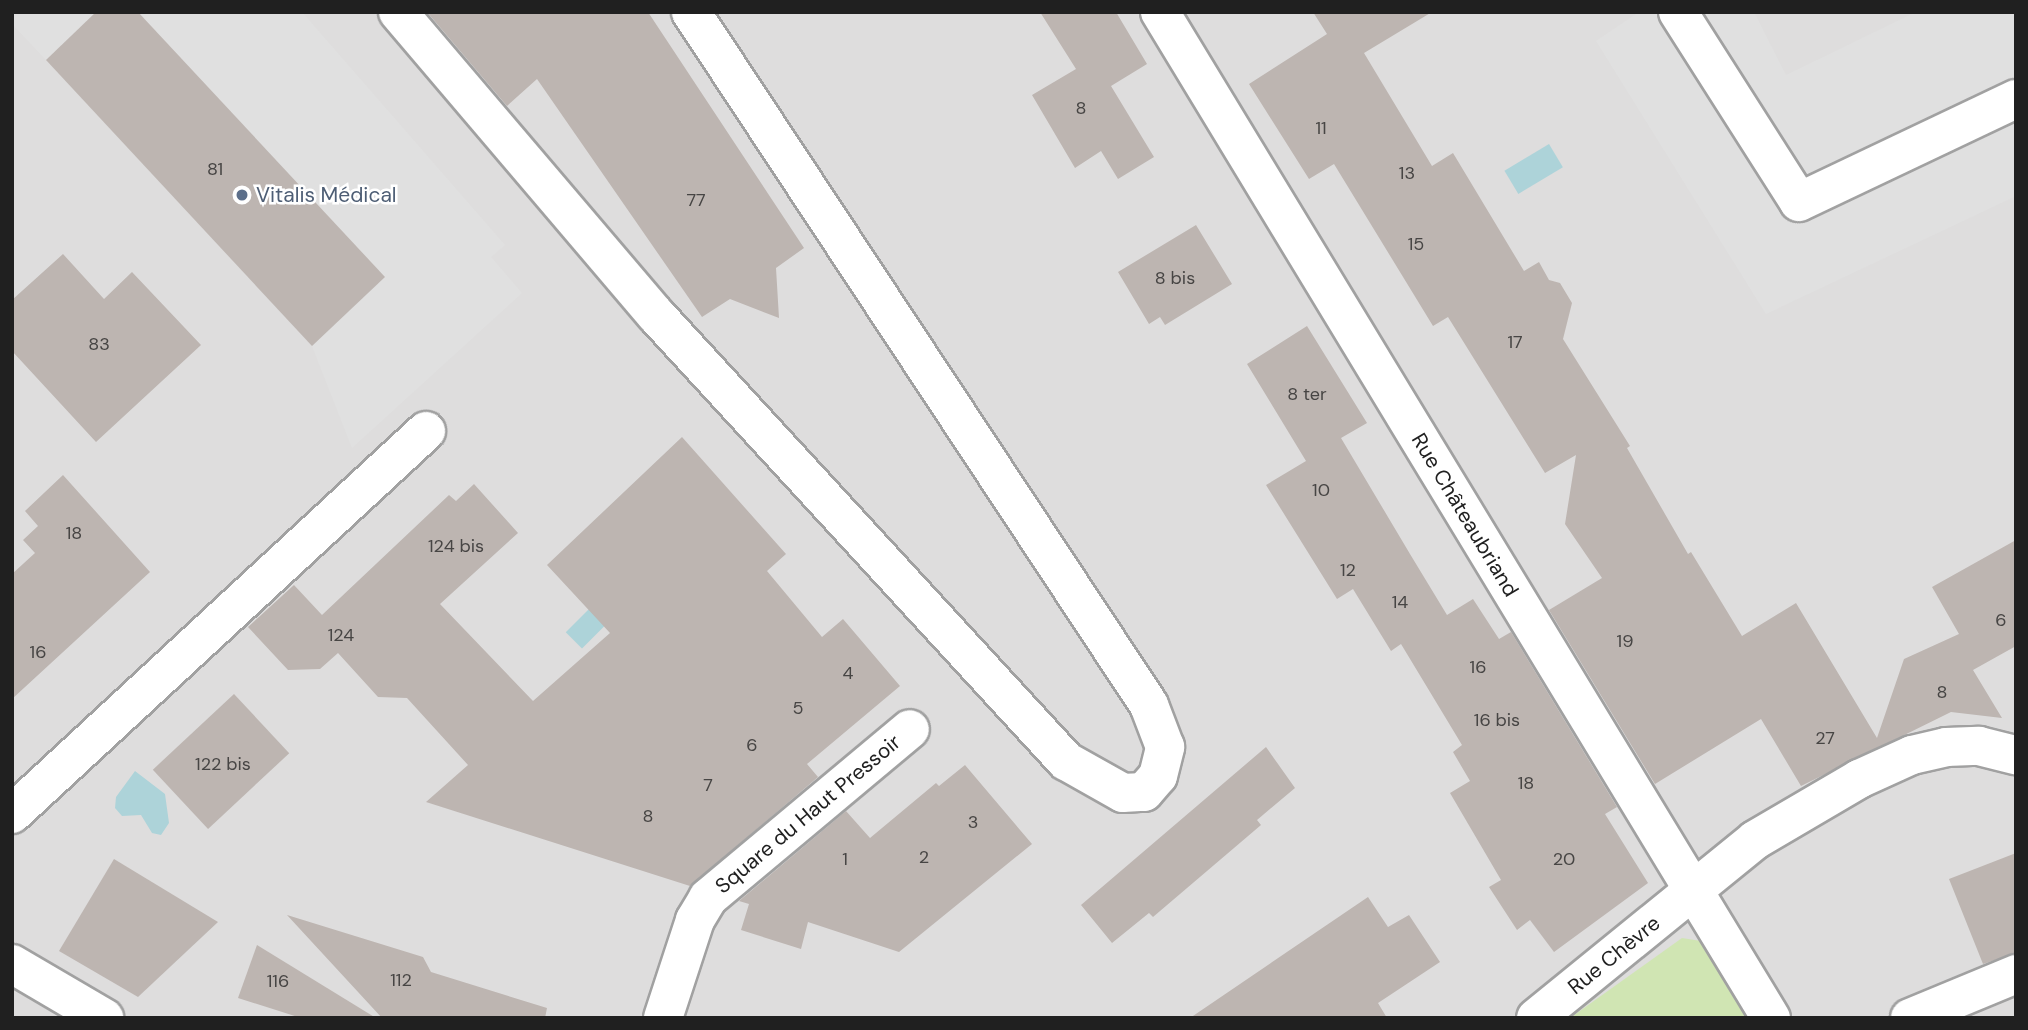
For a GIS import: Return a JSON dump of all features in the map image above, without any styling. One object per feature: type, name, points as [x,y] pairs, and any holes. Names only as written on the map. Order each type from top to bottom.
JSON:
[{"type":"street","points":[[398,12],[656,315],[1066,761],[1123,793],[1144,792],[1158,776],[1165,747],[1149,705],[691,12]]},
{"type":"street","name":"Rue Châteaubriand","points":[[1160,12],[1692,892],[1771,1018]]},
{"type":"street","points":[[1678,12],[1799,202],[2016,99]]},
{"type":"street","points":[[12,814],[426,431]]},
{"type":"street","name":"Square du Haut Pressoir","points":[[663,1018],[695,920],[708,898],[910,729]]},
{"type":"street","name":"Rue Chèvre","points":[[1536,1018],[1755,840],[1859,779],[1912,755],[1946,747],[1979,746],[2016,755]]},
{"type":"street","points":[[12,964],[104,1018]]},
{"type":"street","points":[[1910,1018],[2016,974]]},
{"type":"shaded area","points":[[12,12],[2016,12],[2016,1018],[12,1018]]},
{"type":"shaded area","points":[[12,12],[96,12],[46,60],[12,24]]},
{"type":"shaded area","points":[[138,12],[302,12],[505,245],[491,257],[522,293],[352,448],[312,346],[384,277]]},
{"type":"shaded area","points":[[1639,12],[1754,12],[1786,75],[1916,12],[2016,12],[2016,196],[1766,314],[1596,41]]},
{"type":"green space","points":[[1682,938],[1701,941],[1747,1018],[1570,1018]]},
{"type":"water","points":[[1549,144],[1563,167],[1518,194],[1504,171]]},
{"type":"water","points":[[623,575],[639,591],[582,649],[566,632]]},
{"type":"water","points":[[135,771],[165,794],[169,823],[161,835],[152,833],[141,815],[122,816],[115,808],[116,797]]},
{"type":"building","points":[[96,12],[138,12],[385,277],[312,346],[46,60]]},
{"type":"building","points":[[427,12],[648,12],[804,248],[776,268],[779,318],[730,299],[702,317],[537,79],[507,106]]},
{"type":"building","points":[[1040,12],[1116,12],[1147,64],[1111,86],[1154,157],[1118,179],[1101,151],[1075,168],[1032,95],[1076,69]]},
{"type":"building","points":[[1313,12],[1432,12],[1364,53],[1432,166],[1453,153],[1524,271],[1539,262],[1549,280],[1560,283],[1572,303],[1563,339],[1630,446],[1627,448],[1688,554],[1691,552],[1742,636],[1796,603],[1877,738],[1904,659],[1959,634],[1932,587],[2016,540],[2016,646],[1973,670],[2002,718],[1951,712],[1801,786],[1761,719],[1655,784],[1549,610],[1602,578],[1565,524],[1576,455],[1545,473],[1448,317],[1433,326],[1334,164],[1309,179],[1249,84],[1327,34]]},
{"type":"building","points":[[1196,225],[1232,284],[1165,325],[1160,317],[1149,324],[1118,272]]},
{"type":"building","points":[[63,254],[104,299],[132,272],[201,345],[96,442],[12,351],[12,300]]},
{"type":"building","points":[[1307,326],[1367,423],[1341,438],[1447,615],[1473,599],[1499,639],[1511,632],[1617,807],[1605,814],[1648,883],[1554,952],[1530,920],[1517,930],[1489,887],[1501,880],[1450,793],[1470,781],[1453,752],[1462,745],[1401,644],[1391,651],[1353,589],[1337,599],[1266,485],[1306,461],[1247,364]]},
{"type":"building","points":[[682,437],[786,554],[767,571],[822,637],[843,619],[900,686],[807,764],[818,777],[690,886],[426,802],[468,765],[407,698],[378,697],[338,653],[320,669],[288,670],[248,627],[294,585],[322,615],[449,495],[456,501],[474,484],[518,533],[440,604],[533,701],[610,633],[547,565]]},
{"type":"building","points":[[63,475],[150,572],[12,699],[12,574],[35,553],[23,540],[38,526],[25,511]]},
{"type":"building","points":[[234,694],[289,753],[208,829],[153,770]]},
{"type":"building","points":[[1266,747],[1295,788],[1257,820],[1261,825],[1153,917],[1149,913],[1112,943],[1081,905]]},
{"type":"building","points":[[965,765],[1032,844],[899,952],[808,922],[801,949],[741,930],[749,904],[739,901],[846,811],[870,838],[936,783],[939,786]]},
{"type":"building","points":[[2016,853],[2016,953],[1983,964],[1949,879]]},
{"type":"building","points":[[114,859],[218,922],[138,997],[59,951]]},
{"type":"building","points":[[1368,897],[1388,927],[1409,915],[1440,962],[1378,1003],[1387,1018],[1190,1018]]},
{"type":"building","points":[[287,915],[423,957],[431,972],[547,1008],[545,1018],[382,1018]]},
{"type":"building","points":[[257,945],[376,1018],[301,1018],[238,998]]},
{"type":"place","name":"Vitalis Médical","points":[[242,195]]}]
